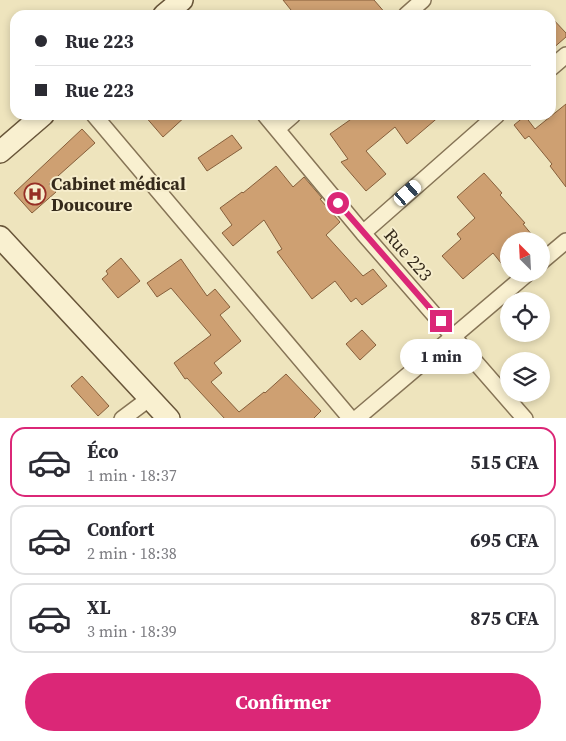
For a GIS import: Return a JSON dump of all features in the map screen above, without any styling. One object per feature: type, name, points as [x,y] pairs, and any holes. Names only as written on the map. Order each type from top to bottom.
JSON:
[{"type":"street","points":[[412,10],[423,0]]},
{"type":"street","points":[[556,64],[566,55]]},
{"type":"street","points":[[0,152],[37,120]]},
{"type":"street","points":[[98,120],[351,418]]},
{"type":"street","name":"Rue 223","points":[[269,120],[363,233],[525,418]]},
{"type":"street","points":[[277,129],[287,120]]},
{"type":"street","points":[[363,233],[491,120]]},
{"type":"street","points":[[0,237],[169,418]]},
{"type":"street","points":[[550,254],[566,241]]},
{"type":"street","points":[[356,418],[518,282]]},
{"type":"street","points":[[122,418],[150,398]]},
{"type":"building","points":[[283,0],[374,0],[383,10],[291,10]]},
{"type":"building","points":[[556,22],[566,33],[566,37],[556,46]]},
{"type":"building","points":[[566,104],[566,187],[550,166],[552,164],[529,136],[525,139],[514,125],[520,120],[528,120],[535,129],[546,120],[556,120],[556,112]]},
{"type":"building","points":[[148,120],[182,120],[163,137]]},
{"type":"building","points":[[350,120],[435,120],[407,144],[395,127],[366,151],[386,174],[366,191],[341,162],[348,159],[330,134]]},
{"type":"building","points":[[82,129],[95,143],[49,184],[56,192],[32,213],[14,193]]},
{"type":"building","points":[[232,135],[242,148],[207,171],[198,158]]},
{"type":"building","points":[[276,166],[293,187],[304,177],[340,222],[326,235],[363,276],[373,269],[387,286],[362,305],[356,298],[351,302],[335,281],[312,299],[277,252],[282,249],[264,220],[233,246],[222,233],[232,225],[220,208],[243,193]]},
{"type":"building","points":[[484,173],[502,193],[500,195],[525,223],[523,224],[530,232],[500,232],[500,262],[493,253],[463,279],[442,256],[461,239],[457,234],[475,218],[457,197]]},
{"type":"building","points":[[121,258],[140,281],[118,298],[102,279],[108,274],[106,271]]},
{"type":"building","points":[[181,259],[207,296],[215,289],[230,307],[220,315],[241,341],[214,363],[222,373],[211,382],[239,412],[265,393],[286,374],[321,411],[314,418],[224,418],[187,378],[185,379],[174,363],[211,335],[171,288],[157,297],[147,283]]},
{"type":"building","points":[[362,330],[376,345],[360,360],[346,344]]},
{"type":"building","points":[[82,376],[109,406],[98,416],[71,386]]},
{"type":"place","name":"Cabinet médical Doucoure","points":[[35,194]]},
{"type":"route","points":[[338,203],[441,321]]}]
